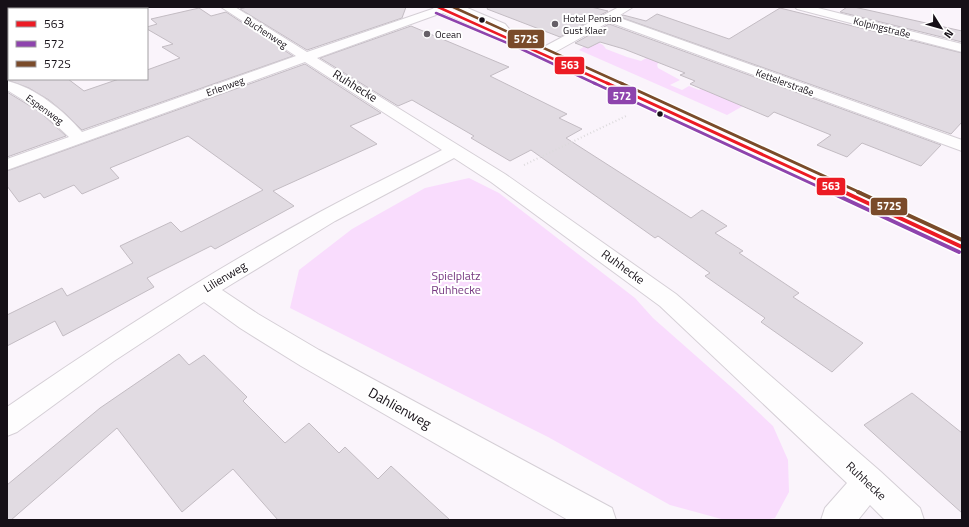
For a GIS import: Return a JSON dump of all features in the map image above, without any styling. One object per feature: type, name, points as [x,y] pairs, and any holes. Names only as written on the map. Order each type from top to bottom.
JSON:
[{"type":"street","name":"Buchenweg","points":[[227,7],[306,57]]},
{"type":"street","points":[[543,53],[627,7]]},
{"type":"street","name":"Kolpingstraße","points":[[802,7],[962,48]]},
{"type":"street","name":"Erlenweg","points":[[7,166],[441,8]]},
{"type":"street","points":[[441,8],[543,53],[962,247]]},
{"type":"street","name":"Kettelerstraße","points":[[609,18],[962,146]]},
{"type":"street","name":"Ruhhecke","points":[[306,57],[498,178],[668,300],[869,482],[908,520]]},
{"type":"street","name":"Espenweg","points":[[7,86],[24,93],[58,116],[79,139]]},
{"type":"street","name":"Lilienweg","points":[[7,423],[105,353],[204,290],[328,216],[455,150]]},
{"type":"street","name":"Dahlienweg","points":[[204,290],[249,321],[310,358],[600,520]]},
{"type":"street","points":[[837,520],[869,482]]},
{"type":"lane","points":[[458,7],[502,26],[505,30],[505,36]]},
{"type":"path","points":[[498,178],[632,113]]},
{"type":"green space","points":[[594,40],[603,45],[606,49],[627,57],[641,61],[650,56],[660,60],[657,65],[658,68],[680,80],[670,85],[682,90],[689,86],[699,90],[704,87],[752,101],[727,115],[579,50]]},
{"type":"green space","name":"Spielplatz Ruhhecke","points":[[469,178],[499,193],[635,298],[653,318],[773,426],[788,460],[789,492],[775,518],[765,520],[725,520],[670,505],[548,437],[290,308],[299,270],[352,229],[425,188]]},
{"type":"building","points":[[247,7],[406,7],[402,18],[307,50],[240,9]]},
{"type":"building","points":[[488,7],[591,7],[608,11],[560,37],[487,9]]},
{"type":"building","points":[[847,7],[854,7],[962,31],[962,42],[840,12]]},
{"type":"building","points":[[199,8],[211,16],[226,12],[293,56],[82,130],[49,100],[29,88],[7,80],[69,80],[84,91],[116,80],[148,80],[148,70],[180,58],[162,47],[173,44],[148,30],[148,27],[157,24],[151,19]]},
{"type":"building","points":[[780,8],[962,53],[962,122],[951,134],[620,17],[623,15],[646,21],[657,14],[729,39]]},
{"type":"building","points":[[609,24],[941,145],[921,166],[862,143],[847,157],[817,145],[831,135],[774,112],[768,117],[690,84],[695,81],[680,75],[685,73],[624,49],[600,42],[588,48],[575,43]]},
{"type":"building","points":[[411,26],[509,67],[490,76],[567,114],[559,118],[582,129],[566,138],[691,218],[702,210],[727,226],[715,233],[743,251],[739,253],[799,293],[793,297],[863,343],[832,372],[761,322],[765,318],[705,276],[710,273],[658,236],[655,238],[531,150],[510,161],[471,138],[474,136],[412,100],[398,106],[320,58]]},
{"type":"building","points":[[305,64],[381,113],[350,126],[377,144],[273,191],[294,206],[215,249],[211,246],[147,278],[154,287],[63,336],[55,321],[7,346],[7,315],[62,288],[67,296],[133,263],[120,246],[171,222],[181,232],[263,190],[188,136],[110,168],[119,178],[82,194],[74,185],[44,198],[40,193],[19,202],[7,186],[7,171]]},
{"type":"building","points":[[7,92],[40,112],[66,136],[7,157]]},
{"type":"building","points":[[179,354],[189,365],[204,355],[247,397],[243,401],[285,443],[309,423],[339,453],[345,447],[378,479],[391,466],[450,520],[278,520],[233,469],[182,512],[117,428],[11,520],[7,520],[7,485],[100,408]]},
{"type":"building","points":[[912,393],[962,433],[962,513],[864,425]]},
{"type":"transit line","name":"563","points":[[438,7],[519,42],[962,247]]},
{"type":"transit line","name":"572S","points":[[453,7],[522,37],[962,240]]},
{"type":"transit line","name":"572","points":[[436,13],[517,47],[959,252]]},
{"type":"place","name":"Hotel Pension Gust Klaer","points":[[555,24]]},
{"type":"place","name":"Ocean","points":[[427,34]]}]
